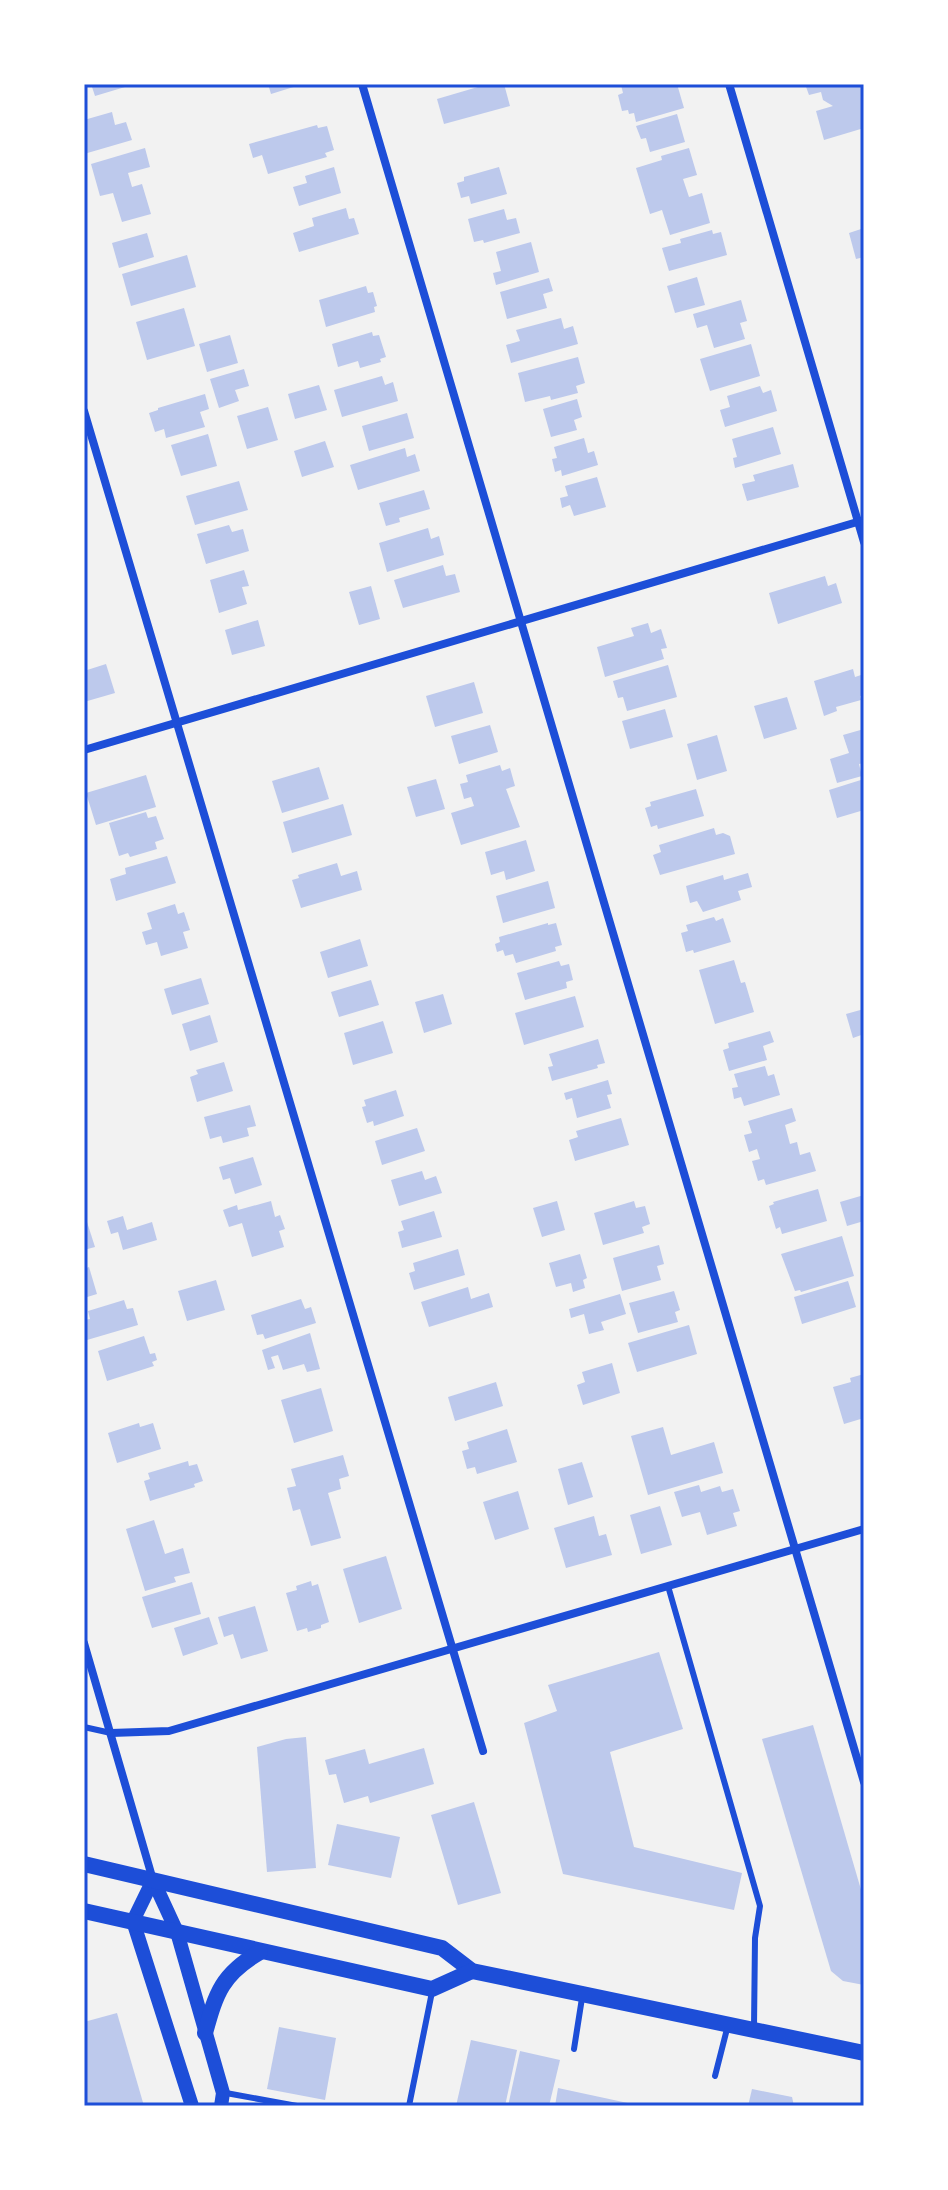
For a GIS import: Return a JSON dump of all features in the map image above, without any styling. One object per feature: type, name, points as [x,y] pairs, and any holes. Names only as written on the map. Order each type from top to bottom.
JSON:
[{"type":"main road","points":[[84,1864],[442,1948],[472,1971],[864,2053]]},
{"type":"main road","points":[[84,1911],[432,1989],[472,1971]]},
{"type":"main road","points":[[205,2033],[215,1996],[239,1964],[260,1952]]},
{"type":"street","points":[[362,84],[864,1782]]},
{"type":"street","points":[[729,84],[861,521],[864,542]]},
{"type":"street","points":[[84,411],[483,1751]]},
{"type":"street","points":[[84,750],[861,521]]},
{"type":"street","points":[[111,1733],[169,1731],[864,1529]]},
{"type":"street","points":[[84,1643],[153,1880],[177,1932],[222,2099]]},
{"type":"street","points":[[153,1880],[133,1921],[192,2106]]},
{"type":"lane","points":[[668,1586],[760,1906],[755,1938],[754,2031]]},
{"type":"lane","points":[[84,1727],[111,1733]]},
{"type":"lane","points":[[409,2106],[432,1989]]},
{"type":"lane","points":[[574,2049],[583,1994]]},
{"type":"lane","points":[[715,2076],[728,2025]]},
{"type":"lane","points":[[222,2099],[297,2106]]},
{"type":"building","points":[[91,84],[124,84],[125,87],[95,96]]},
{"type":"building","points":[[268,84],[300,84],[300,85],[271,94]]},
{"type":"building","points":[[488,84],[504,84],[510,106],[444,124],[437,99]]},
{"type":"building","points":[[677,84],[684,108],[636,122],[634,113],[622,111],[618,95],[623,93],[621,85]]},
{"type":"building","points":[[805,84],[864,84],[864,128],[824,140],[816,111],[833,106],[823,100],[821,92],[809,95]]},
{"type":"building","points":[[112,112],[115,125],[126,122],[132,140],[84,154],[84,120]]},
{"type":"building","points":[[677,114],[685,142],[650,152],[646,138],[641,139],[636,126]]},
{"type":"building","points":[[317,125],[318,128],[327,126],[334,150],[325,153],[327,157],[268,174],[262,155],[253,158],[249,144]]},
{"type":"building","points":[[145,148],[150,167],[128,173],[132,187],[142,184],[151,214],[122,222],[113,193],[100,196],[91,164]]},
{"type":"building","points":[[689,148],[697,175],[683,179],[689,197],[702,193],[710,223],[670,235],[662,210],[650,214],[636,168],[662,160],[661,156]]},
{"type":"building","points":[[334,167],[341,193],[299,206],[293,187],[307,183],[305,176]]},
{"type":"building","points":[[499,167],[507,194],[471,204],[469,196],[461,198],[457,183],[464,181],[464,177]]},
{"type":"building","points":[[346,208],[349,219],[354,218],[359,234],[299,252],[293,233],[314,226],[312,218]]},
{"type":"building","points":[[504,209],[507,220],[516,218],[520,233],[484,243],[483,240],[474,242],[468,219]]},
{"type":"building","points":[[864,228],[864,257],[856,259],[849,233]]},
{"type":"building","points":[[712,230],[713,234],[721,232],[727,255],[669,271],[662,248]]},
{"type":"building","points":[[147,233],[154,257],[119,268],[112,243]]},
{"type":"building","points":[[531,242],[539,272],[496,285],[493,273],[501,271],[496,252]]},
{"type":"building","points":[[187,255],[196,287],[131,306],[122,274]]},
{"type":"building","points":[[697,277],[705,305],[675,313],[667,286]]},
{"type":"building","points":[[549,278],[553,291],[543,294],[547,308],[507,319],[500,292]]},
{"type":"building","points":[[366,286],[368,293],[373,292],[377,306],[374,307],[375,312],[326,327],[319,300]]},
{"type":"building","points":[[741,300],[747,321],[740,323],[745,339],[714,348],[707,325],[697,328],[693,314]]},
{"type":"building","points":[[184,308],[195,346],[147,360],[136,322]]},
{"type":"building","points":[[561,318],[564,329],[573,326],[578,344],[511,363],[506,345],[520,341],[516,330]]},
{"type":"building","points":[[372,332],[373,336],[379,335],[386,357],[380,359],[381,362],[360,368],[358,361],[338,367],[332,344]]},
{"type":"building","points":[[230,335],[238,363],[207,372],[199,344]]},
{"type":"building","points":[[751,344],[760,376],[710,391],[700,359]]},
{"type":"building","points":[[578,357],[585,383],[576,386],[578,393],[525,402],[518,373]]},
{"type":"building","points":[[244,369],[249,386],[235,390],[239,401],[219,408],[210,379]]},
{"type":"building","points":[[382,376],[385,385],[393,382],[398,401],[342,417],[334,390]]},
{"type":"building","points":[[319,385],[327,410],[295,419],[288,394]]},
{"type":"building","points":[[760,386],[763,393],[771,390],[777,411],[725,427],[720,410],[730,407],[727,396]]},
{"type":"building","points":[[205,394],[209,409],[200,412],[205,427],[166,438],[164,429],[155,432],[149,413]]},
{"type":"building","points":[[577,399],[582,417],[574,420],[577,430],[551,437],[543,409]]},
{"type":"building","points":[[268,407],[278,440],[247,449],[237,416]]},
{"type":"building","points":[[407,413],[414,438],[369,451],[362,426]]},
{"type":"building","points":[[773,427],[781,454],[735,468],[733,458],[737,457],[732,439]]},
{"type":"building","points":[[208,434],[217,466],[181,476],[171,445]]},
{"type":"building","points":[[584,438],[588,453],[594,451],[598,465],[562,476],[561,470],[555,472],[552,459],[557,458],[554,447]]},
{"type":"building","points":[[325,441],[334,467],[302,477],[294,451]]},
{"type":"building","points":[[405,448],[407,457],[415,454],[420,471],[358,490],[350,465]]},
{"type":"building","points":[[793,464],[799,487],[747,501],[742,484],[755,481],[753,475]]},
{"type":"building","points":[[597,477],[606,507],[574,516],[570,505],[562,508],[560,498],[568,496],[565,486]]},
{"type":"building","points":[[239,481],[248,510],[195,525],[186,496]]},
{"type":"building","points":[[424,490],[430,509],[399,518],[400,522],[386,526],[379,503]]},
{"type":"building","points":[[229,525],[232,532],[243,529],[249,551],[206,564],[197,534]]},
{"type":"building","points":[[428,528],[431,539],[439,536],[444,555],[387,572],[379,543]]},
{"type":"building","points":[[443,565],[446,576],[455,574],[460,592],[403,608],[394,580]]},
{"type":"building","points":[[244,570],[249,586],[242,587],[247,604],[219,613],[210,580]]},
{"type":"building","points":[[825,576],[828,586],[836,583],[842,603],[778,624],[769,593]]},
{"type":"building","points":[[371,586],[380,619],[359,625],[349,592]]},
{"type":"building","points":[[258,620],[265,646],[232,655],[225,630]]},
{"type":"building","points":[[648,623],[651,633],[661,629],[667,648],[661,649],[664,659],[605,677],[597,647],[634,636],[631,628]]},
{"type":"building","points":[[106,664],[115,693],[84,702],[84,671]]},
{"type":"building","points":[[668,665],[677,697],[627,711],[623,697],[618,698],[613,681]]},
{"type":"building","points":[[853,669],[855,677],[861,675],[864,695],[860,696],[861,700],[836,707],[837,711],[824,716],[814,681]]},
{"type":"building","points":[[474,682],[483,713],[435,727],[426,696]]},
{"type":"building","points":[[787,697],[797,729],[764,739],[754,706]]},
{"type":"building","points":[[665,709],[673,737],[630,749],[622,721]]},
{"type":"building","points":[[490,725],[498,752],[459,764],[451,736]]},
{"type":"building","points":[[864,729],[864,763],[859,764],[862,776],[837,783],[830,759],[849,753],[843,735]]},
{"type":"building","points":[[717,735],[727,771],[697,780],[687,744]]},
{"type":"building","points":[[500,765],[502,771],[510,768],[515,786],[506,789],[520,827],[461,845],[451,813],[474,806],[471,797],[464,799],[460,784],[468,782],[466,775]]},
{"type":"building","points":[[319,767],[329,799],[282,813],[272,781]]},
{"type":"building","points":[[146,775],[156,807],[96,825],[86,793]]},
{"type":"building","points":[[436,779],[445,809],[416,817],[407,787]]},
{"type":"building","points":[[864,779],[864,810],[837,818],[829,790]]},
{"type":"building","points":[[696,789],[704,816],[658,829],[657,825],[651,827],[645,808],[651,806],[650,802]]},
{"type":"building","points":[[343,804],[352,835],[292,853],[283,822]]},
{"type":"building","points":[[146,812],[148,818],[156,816],[164,839],[155,842],[157,849],[130,857],[128,853],[119,856],[109,823]]},
{"type":"building","points":[[714,828],[716,835],[723,833],[730,836],[735,854],[660,875],[653,855],[661,852],[659,845]]},
{"type":"building","points":[[526,840],[535,871],[506,880],[504,871],[491,875],[485,852]]},
{"type":"building","points":[[167,856],[176,883],[116,901],[110,879],[126,874],[125,868]]},
{"type":"building","points":[[337,863],[341,876],[357,871],[362,890],[301,908],[292,880],[299,878],[298,875]]},
{"type":"building","points":[[748,873],[752,887],[738,891],[741,900],[703,912],[697,901],[690,903],[686,886],[723,875],[724,880]]},
{"type":"building","points":[[548,881],[555,908],[503,923],[496,896]]},
{"type":"building","points":[[175,904],[178,914],[184,912],[190,930],[183,932],[188,948],[161,956],[157,942],[146,945],[142,932],[152,929],[147,913]]},
{"type":"building","points":[[714,917],[716,921],[723,918],[731,942],[694,953],[693,950],[686,952],[681,933],[688,931],[686,925]]},
{"type":"building","points":[[556,923],[562,945],[555,947],[556,951],[516,963],[513,954],[505,956],[503,950],[497,952],[495,944],[500,942],[499,937]]},
{"type":"building","points":[[360,939],[368,966],[328,978],[320,952]]},
{"type":"building","points":[[734,960],[754,1012],[715,1024],[699,970]]},
{"type":"building","points":[[559,961],[561,966],[569,964],[573,980],[566,982],[567,988],[525,1000],[517,973]]},
{"type":"building","points":[[201,978],[209,1004],[172,1015],[164,989]]},
{"type":"building","points":[[371,980],[379,1005],[339,1017],[331,992]]},
{"type":"building","points":[[443,994],[452,1024],[424,1033],[415,1002]]},
{"type":"building","points":[[575,996],[584,1027],[524,1045],[515,1013]]},
{"type":"building","points":[[864,1009],[864,1034],[853,1038],[846,1014]]},
{"type":"building","points":[[210,1015],[218,1042],[190,1051],[182,1024]]},
{"type":"building","points":[[383,1021],[393,1053],[353,1065],[344,1033]]},
{"type":"building","points":[[770,1031],[774,1042],[763,1046],[767,1060],[729,1071],[723,1050],[729,1048],[728,1043]]},
{"type":"building","points":[[598,1039],[605,1063],[597,1065],[598,1068],[552,1081],[548,1067],[553,1066],[549,1054]]},
{"type":"building","points":[[224,1062],[233,1091],[197,1102],[190,1077],[198,1074],[196,1070]]},
{"type":"building","points":[[765,1066],[768,1076],[774,1074],[780,1095],[744,1106],[741,1097],[734,1099],[732,1088],[738,1087],[734,1074]]},
{"type":"building","points":[[608,1080],[612,1094],[607,1095],[611,1108],[577,1118],[572,1098],[566,1100],[564,1093]]},
{"type":"building","points":[[396,1090],[404,1116],[374,1126],[373,1121],[367,1123],[362,1107],[366,1106],[364,1100]]},
{"type":"building","points":[[250,1105],[256,1126],[247,1128],[249,1136],[223,1143],[221,1136],[210,1139],[204,1117]]},
{"type":"building","points":[[792,1108],[796,1121],[785,1125],[790,1144],[797,1142],[800,1155],[810,1152],[816,1171],[766,1185],[764,1179],[758,1181],[752,1161],[760,1159],[757,1149],[749,1152],[744,1135],[752,1133],[748,1121]]},
{"type":"building","points":[[621,1118],[629,1145],[575,1161],[569,1140],[578,1137],[576,1131]]},
{"type":"building","points":[[417,1128],[425,1151],[382,1165],[375,1141]]},
{"type":"building","points":[[253,1157],[262,1185],[235,1194],[230,1178],[223,1180],[219,1167]]},
{"type":"building","points":[[422,1171],[425,1180],[436,1176],[442,1193],[399,1206],[391,1180]]},
{"type":"building","points":[[818,1189],[827,1221],[782,1234],[780,1227],[776,1229],[769,1206],[773,1202]]},
{"type":"building","points":[[864,1195],[864,1221],[847,1226],[840,1202]]},
{"type":"building","points":[[271,1201],[275,1217],[280,1215],[285,1229],[279,1231],[284,1247],[252,1257],[242,1223],[229,1227],[223,1210],[237,1205],[238,1210]]},
{"type":"building","points":[[557,1201],[565,1230],[542,1237],[533,1208]]},
{"type":"building","points":[[634,1201],[636,1208],[645,1206],[650,1224],[642,1227],[644,1233],[603,1245],[594,1213]]},
{"type":"building","points":[[434,1211],[442,1237],[402,1248],[398,1232],[404,1230],[401,1221]]},
{"type":"building","points":[[123,1216],[127,1230],[152,1222],[157,1240],[123,1250],[118,1232],[111,1234],[107,1221]]},
{"type":"building","points":[[87,1222],[95,1247],[84,1250],[84,1223]]},
{"type":"building","points":[[842,1236],[854,1276],[801,1292],[795,1291],[781,1254]]},
{"type":"building","points":[[659,1245],[664,1264],[657,1266],[661,1280],[622,1291],[613,1258]]},
{"type":"building","points":[[458,1249],[465,1275],[414,1290],[409,1273],[415,1271],[413,1263]]},
{"type":"building","points":[[580,1254],[587,1278],[583,1280],[585,1288],[573,1292],[571,1283],[556,1287],[549,1263]]},
{"type":"building","points":[[89,1267],[97,1294],[84,1298],[84,1269]]},
{"type":"building","points":[[216,1280],[225,1310],[187,1321],[178,1291]]},
{"type":"building","points":[[848,1281],[856,1307],[802,1324],[794,1297]]},
{"type":"building","points":[[468,1287],[471,1299],[489,1293],[493,1307],[429,1327],[421,1302]]},
{"type":"building","points":[[674,1291],[680,1310],[675,1312],[678,1322],[638,1333],[629,1303]]},
{"type":"building","points":[[620,1294],[626,1314],[601,1322],[604,1330],[589,1334],[584,1314],[571,1318],[569,1309]]},
{"type":"building","points":[[301,1299],[305,1309],[311,1307],[316,1323],[265,1339],[263,1334],[257,1335],[251,1315]]},
{"type":"building","points":[[124,1300],[127,1309],[133,1308],[138,1325],[87,1340],[84,1320],[90,1319],[88,1311]]},
{"type":"building","points":[[689,1325],[697,1354],[637,1372],[628,1343]]},
{"type":"building","points":[[310,1333],[320,1369],[307,1372],[304,1364],[283,1370],[278,1355],[271,1357],[275,1368],[268,1370],[262,1350]]},
{"type":"building","points":[[144,1336],[150,1354],[155,1353],[157,1360],[152,1362],[154,1366],[107,1381],[98,1351]]},
{"type":"building","points":[[612,1363],[620,1393],[583,1405],[577,1385],[585,1382],[582,1372]]},
{"type":"building","points":[[864,1374],[864,1418],[844,1424],[833,1387]]},
{"type":"building","points":[[496,1382],[503,1406],[455,1421],[448,1397]]},
{"type":"building","points":[[321,1388],[333,1431],[294,1443],[281,1400]]},
{"type":"building","points":[[139,1423],[140,1427],[153,1423],[161,1449],[117,1463],[108,1433]]},
{"type":"building","points":[[663,1427],[671,1455],[714,1442],[723,1473],[648,1495],[631,1436]]},
{"type":"building","points":[[507,1429],[517,1462],[477,1474],[475,1467],[467,1469],[462,1451],[469,1449],[467,1442]]},
{"type":"building","points":[[343,1455],[349,1476],[339,1479],[341,1489],[328,1493],[341,1538],[311,1546],[300,1509],[293,1511],[287,1488],[296,1486],[291,1469]]},
{"type":"building","points":[[188,1461],[189,1466],[197,1464],[203,1481],[194,1484],[195,1487],[150,1501],[144,1481],[150,1479],[148,1473]]},
{"type":"building","points":[[582,1462],[593,1497],[568,1505],[558,1469]]},
{"type":"building","points":[[699,1485],[701,1492],[720,1486],[722,1492],[733,1489],[740,1511],[733,1513],[737,1526],[707,1535],[700,1512],[682,1517],[674,1492]]},
{"type":"building","points":[[518,1491],[529,1529],[495,1540],[483,1502]]},
{"type":"building","points":[[660,1506],[672,1545],[641,1554],[630,1515]]},
{"type":"building","points":[[594,1516],[599,1536],[606,1534],[612,1555],[566,1568],[554,1528]]},
{"type":"building","points":[[154,1520],[165,1554],[183,1548],[190,1573],[174,1577],[176,1582],[145,1591],[126,1529]]},
{"type":"building","points":[[386,1556],[402,1609],[359,1623],[343,1569]]},
{"type":"building","points":[[311,1581],[312,1586],[318,1584],[329,1622],[308,1632],[307,1628],[297,1631],[286,1593]]},
{"type":"building","points":[[192,1582],[201,1614],[152,1628],[142,1597]]},
{"type":"building","points":[[255,1606],[268,1651],[241,1659],[233,1634],[224,1637],[218,1617]]},
{"type":"building","points":[[209,1617],[218,1644],[183,1656],[174,1628]]},
{"type":"building","points":[[659,1652],[683,1729],[610,1752],[634,1847],[742,1873],[734,1910],[563,1874],[524,1723],[557,1711],[548,1685]]},
{"type":"building","points":[[813,1725],[864,1900],[864,1985],[843,1981],[831,1971],[762,1739]]},
{"type":"building","points":[[306,1737],[316,1868],[267,1872],[257,1747]]},
{"type":"building","points":[[424,1748],[434,1784],[370,1803],[368,1796],[344,1803],[336,1774],[329,1775],[325,1760],[365,1749],[369,1764]]},
{"type":"building","points":[[474,1802],[501,1893],[458,1905],[431,1815]]},
{"type":"building","points":[[337,1824],[400,1837],[391,1878],[328,1865]]},
{"type":"building","points":[[117,2013],[144,2106],[84,2106],[84,2022]]},
{"type":"building","points":[[279,2027],[336,2038],[325,2100],[267,2089]]},
{"type":"building","points":[[471,2040],[517,2050],[505,2106],[456,2106]]},
{"type":"building","points":[[520,2051],[560,2060],[549,2106],[508,2106]]},
{"type":"building","points":[[558,2088],[637,2105],[637,2106],[555,2106]]},
{"type":"building","points":[[752,2089],[792,2097],[794,2106],[748,2106]]}]
